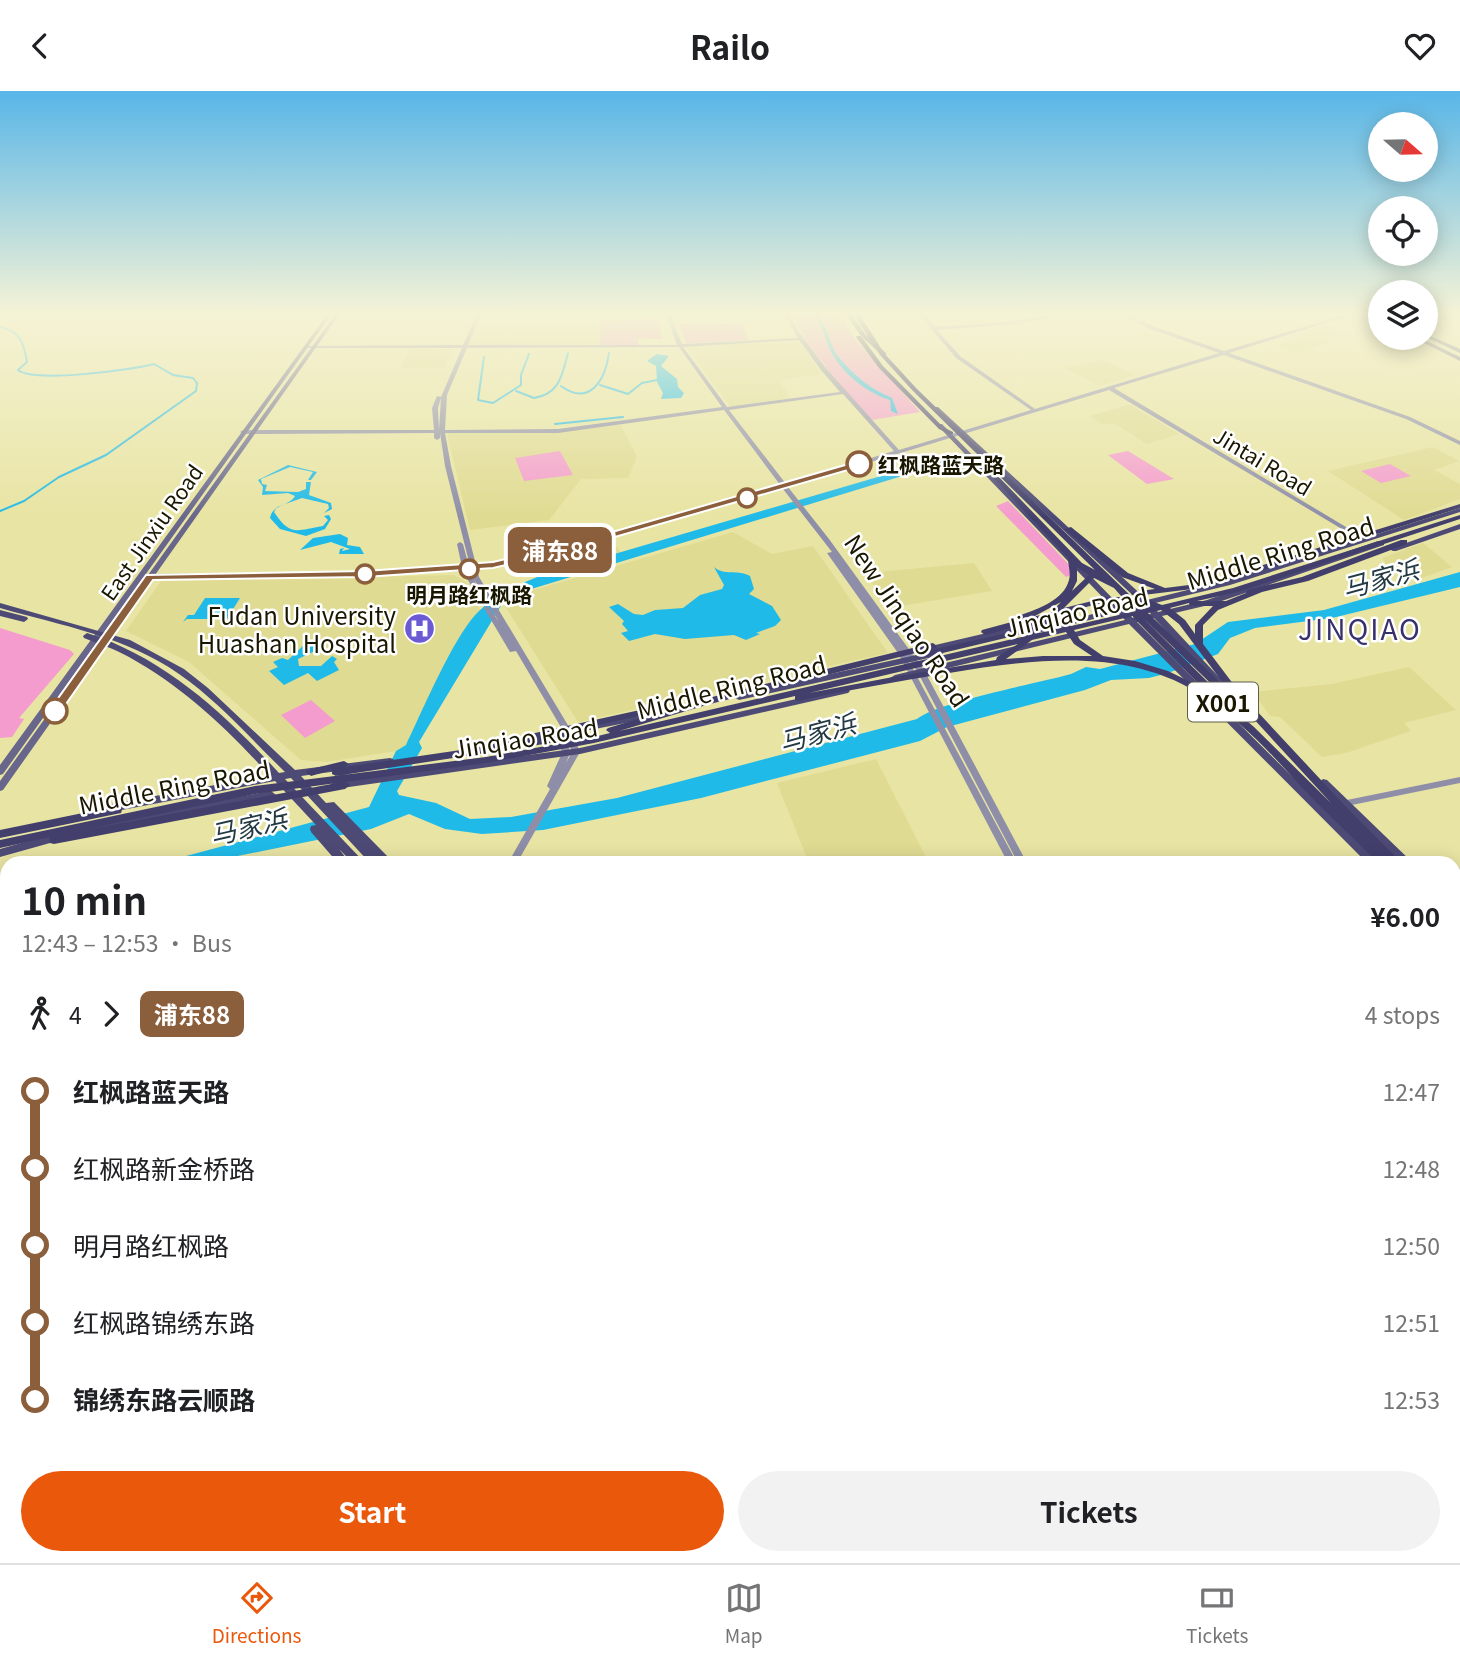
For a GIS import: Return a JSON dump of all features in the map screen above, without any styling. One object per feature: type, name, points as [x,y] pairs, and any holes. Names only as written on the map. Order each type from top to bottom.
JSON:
[{"type":"highway","points":[[895,381],[941,428],[955,433]]},
{"type":"highway","name":"X001","points":[[902,381],[1345,808],[1390,856]]},
{"type":"highway","points":[[911,381],[949,418],[955,433]]},
{"type":"highway","name":"X001","points":[[990,466],[1377,856]]},
{"type":"highway","points":[[990,466],[1090,547],[1140,583],[1179,590]]},
{"type":"highway","points":[[990,466],[1065,551],[1089,573],[1124,590],[1185,604],[1356,558],[1396,538]]},
{"type":"highway","name":"Middle Ring Road","points":[[0,832],[210,792],[611,730],[948,648],[1177,599],[1293,566],[1460,508]]},
{"type":"highway","name":"Middle Ring Road","points":[[0,844],[255,790],[486,761],[607,737],[860,675],[1214,597],[1460,517]]},
{"type":"highway","points":[[1107,659],[1085,648],[1069,632],[1066,622],[1071,607],[1095,596],[1179,590],[1233,577],[1411,521]]},
{"type":"highway","points":[[1293,566],[1411,521]]},
{"type":"highway","points":[[1214,597],[1304,579],[1460,525]]},
{"type":"highway","points":[[973,666],[1013,652],[1086,585],[1098,567],[1090,547]]},
{"type":"highway","points":[[972,636],[1032,614],[1060,598],[1074,580],[1073,565],[1065,551]]},
{"type":"highway","points":[[1201,646],[1197,632],[1214,597]]},
{"type":"highway","points":[[380,761],[538,735],[708,701],[875,662],[1050,617],[1097,601],[1130,598],[1166,609],[1182,622],[1237,695],[1345,808]]},
{"type":"highway","points":[[875,662],[948,648]]},
{"type":"highway","points":[[504,757],[587,747],[885,679],[1042,656],[1107,659],[1161,672],[1196,687],[1234,717],[1302,780]]},
{"type":"highway","points":[[611,730],[708,701]]},
{"type":"highway","points":[[54,840],[486,761]]},
{"type":"main road","name":"East Jinxiu Road","points":[[148,576],[243,432],[280,381]]},
{"type":"main road","name":"East Jinxiu Road","points":[[0,772],[103,637],[290,381]]},
{"type":"main road","name":"X001","points":[[903,381],[955,433],[980,449],[1150,609],[1345,808],[1400,856]]},
{"type":"main road","name":"X001","points":[[908,381],[955,433],[968,453],[1067,559],[1126,614],[1367,856]]},
{"type":"main road","name":"Jinqiao Road","points":[[0,832],[293,774],[449,753],[565,733],[1068,634],[1126,614],[1214,597],[1366,537],[1460,508]]},
{"type":"main road","name":"Jinqiao Road","points":[[1366,537],[1460,508]]},
{"type":"main road","name":"Jinqiao Road","points":[[0,853],[93,827],[307,789],[571,753],[676,731],[913,664],[1046,622],[1126,614],[1214,597],[1310,568],[1460,517]]},
{"type":"main road","points":[[1402,528],[1411,521]]},
{"type":"main road","points":[[1310,568],[1319,561],[1362,547],[1366,537],[1351,532]]},
{"type":"main road","points":[[0,605],[155,655],[194,680],[318,801],[354,856]]},
{"type":"main road","points":[[0,613],[103,637],[180,682],[278,778],[329,843],[352,856]]},
{"type":"main road","name":"Jinqiao Road","points":[[913,664],[969,652],[980,643],[1066,621]]},
{"type":"main road","name":"East Jinxiu Road","points":[[0,788],[103,637]]},
{"type":"main road","points":[[318,801],[328,802],[378,856]]},
{"type":"main road","points":[[305,815],[353,856]]},
{"type":"street","points":[[444,381],[436,408],[439,431],[469,568],[565,733],[571,753],[511,856]]},
{"type":"street","name":"New Jinqiao Road","points":[[703,381],[913,664],[941,706],[949,732],[1010,856]]},
{"type":"street","points":[[832,381],[898,451]]},
{"type":"street","points":[[992,381],[1033,409]]},
{"type":"street","points":[[148,576],[365,574],[469,568],[537,554],[781,487],[1129,381]]},
{"type":"street","points":[[955,433],[1133,381]]},
{"type":"street","points":[[1301,381],[1408,418],[1460,443]]},
{"type":"street","name":"Jintai Road","points":[[1110,388],[1351,532]]},
{"type":"street","points":[[243,432],[558,431],[842,393]]},
{"type":"street","name":"New Jinqiao Road","points":[[913,664],[931,709],[949,732],[1019,856]]},
{"type":"street","points":[[1318,808],[1345,808],[1460,780]]},
{"type":"street","points":[[514,856],[516,850]]},
{"type":"shaded area","points":[[711,381],[779,381],[790,398],[731,407]]},
{"type":"shaded area","points":[[892,381],[920,412],[872,420],[838,382]]},
{"type":"shaded area","points":[[1089,381],[1116,381],[1099,386]]},
{"type":"shaded area","points":[[1127,405],[1179,434],[1147,444],[1114,423],[1103,425],[1090,416]]},
{"type":"shaded area","points":[[621,425],[637,457],[628,478],[581,479],[549,520],[470,530],[447,433],[551,433]]},
{"type":"shaded area","points":[[1433,447],[1459,461],[1434,470],[1460,484],[1460,499],[1404,520],[1328,471]]},
{"type":"shaded area","points":[[560,451],[573,475],[524,481],[515,458]]},
{"type":"shaded area","points":[[1128,451],[1174,479],[1147,484],[1108,455]]},
{"type":"shaded area","points":[[1390,464],[1411,476],[1381,483],[1361,471]]},
{"type":"shaded area","points":[[1008,501],[1077,573],[1066,577],[996,506]]},
{"type":"shaded area","points":[[733,532],[772,554],[813,546],[888,653],[578,722],[505,606],[520,594]]},
{"type":"shaded area","points":[[610,540],[621,552],[575,565],[565,552]]},
{"type":"shaded area","points":[[1423,543],[1452,567],[1416,580],[1391,572],[1382,558]]},
{"type":"shaded area","points":[[558,553],[571,567],[540,577],[530,560]]},
{"type":"shaded area","points":[[974,563],[992,591],[888,608],[866,573]]},
{"type":"shaded area","points":[[454,575],[467,583],[480,610],[430,696],[406,745],[396,751],[327,762],[301,760],[189,662],[126,631],[161,581]]},
{"type":"shaded area","points":[[0,628],[70,650],[74,654],[19,718],[24,719],[12,737],[0,738]]},
{"type":"shaded area","points":[[1409,667],[1456,710],[1404,723],[1411,731],[1346,753],[1322,757],[1280,717],[1270,716],[1253,692],[1332,684]]},
{"type":"shaded area","points":[[311,700],[335,721],[305,738],[281,715]]},
{"type":"shaded area","points":[[876,759],[925,856],[806,856],[777,783]]},
{"type":"water","points":[[677,381],[678,387],[684,393],[681,398],[661,399],[663,393],[657,382]]},
{"type":"water","points":[[856,381],[863,381],[892,398],[898,414],[891,411],[890,400]]},
{"type":"water","points":[[953,455],[958,459],[515,594],[502,604],[419,742],[422,748],[397,791],[399,795],[436,803],[470,819],[511,817],[617,798],[917,719],[945,706],[1071,674],[1086,667],[1100,669],[1195,644],[1228,622],[1324,610],[1460,572],[1460,587],[1332,618],[1255,628],[1230,638],[1218,654],[1168,673],[1149,678],[1111,680],[1085,690],[947,727],[920,741],[701,798],[543,830],[482,834],[445,829],[409,814],[371,829],[238,856],[186,856],[369,807],[396,751],[406,745],[439,675],[469,622],[494,598],[546,574]]},
{"type":"water","points":[[288,465],[317,472],[308,480],[313,472],[290,467],[261,479],[262,484],[267,485],[265,491],[298,492],[306,489],[306,482],[311,482],[309,495],[331,503],[332,509],[324,513],[329,508],[328,504],[302,498],[282,505],[295,496],[288,493],[262,495],[263,487],[258,480]]},
{"type":"water","points":[[276,508],[274,512],[284,525],[294,530],[323,526],[328,520],[324,516],[329,515],[331,519],[325,529],[306,536],[280,529],[270,518]]},
{"type":"water","points":[[340,534],[348,538],[347,545],[360,547],[364,554],[339,554],[340,549],[350,549],[331,542],[300,550],[313,538]]},
{"type":"water","points":[[714,567],[750,576],[754,589],[749,594],[772,606],[781,620],[775,626],[746,640],[734,635],[685,639],[655,634],[629,641],[621,633],[628,631],[622,624],[624,621],[609,607],[618,604],[634,614],[643,615],[655,610],[683,608],[700,595],[722,589],[724,585]]},
{"type":"water","points":[[205,598],[240,598],[227,619],[187,619],[183,622],[188,615],[194,615]]},
{"type":"water","points":[[308,641],[317,650],[298,659],[299,666],[321,666],[332,656],[337,659],[334,662],[339,670],[317,681],[308,673],[284,685],[269,671],[278,667],[273,662],[282,658],[288,660]]},
{"type":"waterway","points":[[0,511],[24,501],[59,477],[106,455],[196,391],[195,381]]},
{"type":"waterway","points":[[481,381],[478,400],[493,403],[521,385],[521,381]]},
{"type":"waterway","points":[[516,391],[534,398],[543,396],[555,388],[559,381]]},
{"type":"waterway","points":[[561,386],[571,392],[588,392],[600,381]]},
{"type":"waterway","points":[[600,385],[628,394],[642,383],[654,381]]},
{"type":"waterway","points":[[555,424],[623,417]]},
{"type":"bus line","name":"浦东88","points":[[55,711],[150,577],[365,574],[493,565],[569,547],[859,464]]},
{"type":"place","name":"红枫路蓝天路","points":[[859,464]]},
{"type":"place","name":"明月路红枫路","points":[[469,569]]},
{"type":"place","name":"Fudan University Huashan Hospital","points":[[419,628]]},
{"type":"district","name":"JINQIAO","points":[[1360,628]]},
{"type":"water label","name":"马家浜","points":[[1380,577]]},
{"type":"water label","name":"马家浜","points":[[817,731]]},
{"type":"water label","name":"马家浜","points":[[248,825]]}]
